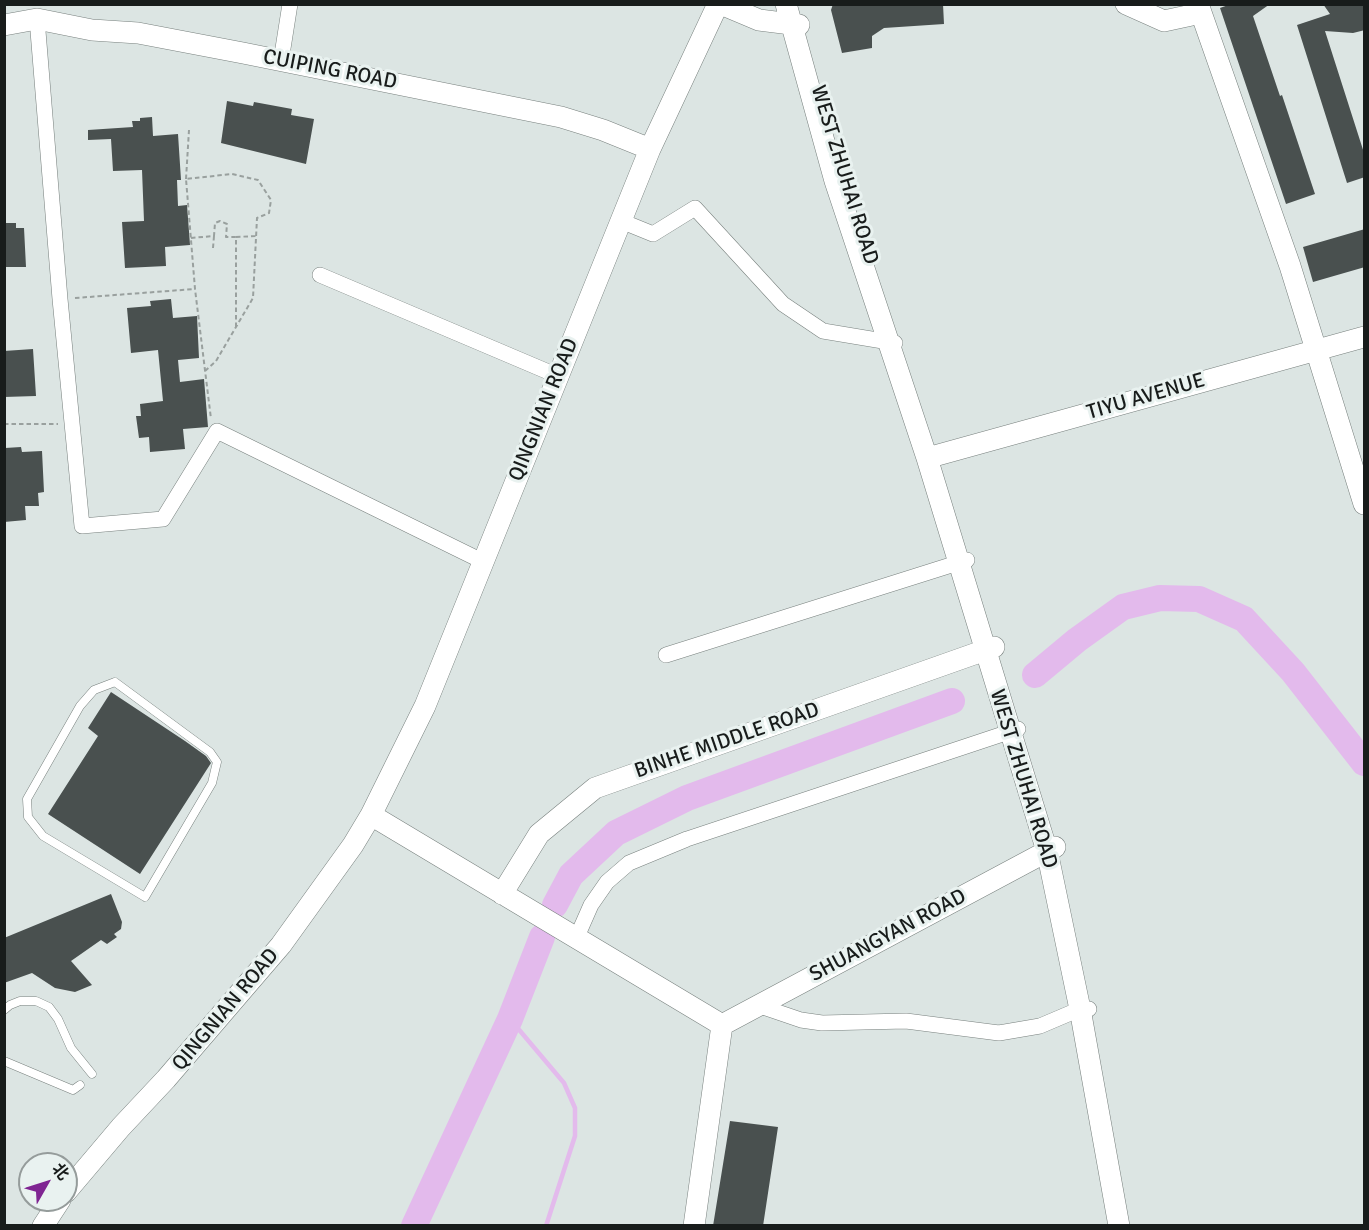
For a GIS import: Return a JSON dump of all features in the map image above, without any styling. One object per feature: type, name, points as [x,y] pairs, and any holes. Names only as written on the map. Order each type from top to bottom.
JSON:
[{"type":"street","points":[[281,61],[290,4]]},
{"type":"street","points":[[720,4],[759,20],[792,14]]},
{"type":"street","name":"QINGNIAN ROAD","points":[[78,1178],[281,945],[353,845],[371,815],[425,706],[650,149],[720,4]]},
{"type":"street","points":[[1126,4],[1164,21],[1200,9],[1290,266],[1365,504]]},
{"type":"street","name":"WEST ZHUHAI ROAD","points":[[792,14],[835,182],[931,457],[1051,849],[1128,1226]]},
{"type":"street","points":[[37,19],[60,299],[82,526],[163,519],[218,431],[482,561]]},
{"type":"street","name":"CUIPING ROAD","points":[[4,25],[37,19],[92,30],[138,33],[561,117],[603,130],[650,149]]},
{"type":"street","points":[[621,221],[653,234],[695,208],[783,304],[824,331],[893,343]]},
{"type":"street","points":[[320,275],[558,376]]},
{"type":"street","name":"TIYU AVENUE","points":[[931,457],[1365,337]]},
{"type":"street","points":[[666,655],[963,561]]},
{"type":"street","name":"BINHE MIDDLE ROAD","points":[[502,894],[539,834],[595,788],[989,649]]},
{"type":"street","points":[[576,939],[591,905],[607,882],[629,863],[687,839],[1014,730]]},
{"type":"street","points":[[371,815],[722,1025],[694,1226]]},
{"type":"street","name":"SHUANGYAN ROAD","points":[[722,1025],[1051,849]]},
{"type":"street","points":[[758,1005],[801,1020],[822,1023],[906,1021],[999,1033],[1040,1026],[1085,1009]]},
{"type":"street","name":"WEST ZHUHAI ROAD","points":[[1085,1009],[1119,1226]]},
{"type":"street","points":[[43,1226],[52,1212]]},
{"type":"lane","points":[[114,682],[210,752],[217,762],[212,783],[145,897],[43,836],[28,817],[27,799],[80,706],[94,690],[114,682]]},
{"type":"lane","points":[[4,1010],[20,1001],[36,1001],[49,1007],[58,1019],[71,1048],[92,1074]]},
{"type":"lane","points":[[4,1061],[73,1090],[80,1085]]},
{"type":"path","points":[[189,130],[186,179],[195,289],[211,420]]},
{"type":"path","points":[[186,179],[232,174],[258,180],[271,200],[269,213],[257,218],[253,298],[216,361],[205,371]]},
{"type":"path","points":[[213,248],[215,224],[220,221],[227,224],[226,237],[256,236]]},
{"type":"path","points":[[191,238],[214,236]]},
{"type":"path","points":[[236,237],[236,327]]},
{"type":"path","points":[[60,299],[195,289]]},
{"type":"path","points":[[4,424],[73,424]]},
{"type":"building","points":[[833,4],[943,4],[944,24],[884,28],[872,36],[872,48],[842,53],[831,10]]},
{"type":"building","points":[[1231,4],[1270,4],[1253,16],[1315,194],[1286,204],[1220,8]]},
{"type":"building","points":[[1323,4],[1365,4],[1365,30],[1353,33],[1325,31],[1365,156],[1365,177],[1347,183],[1297,25],[1330,14]]},
{"type":"building","points":[[227,101],[253,106],[254,102],[292,109],[291,115],[314,119],[306,164],[221,143]]},
{"type":"building","points":[[152,117],[153,136],[178,134],[181,180],[177,180],[178,206],[187,205],[190,245],[165,247],[166,266],[125,268],[122,222],[144,221],[142,170],[113,171],[111,139],[88,140],[88,130],[133,127],[132,121]]},
{"type":"building","points":[[4,223],[16,223],[16,228],[24,228],[26,267],[4,267]]},
{"type":"building","points":[[1365,229],[1365,267],[1313,282],[1303,247]]},
{"type":"building","points":[[171,299],[173,318],[197,316],[199,358],[178,360],[180,382],[204,379],[208,427],[183,429],[185,449],[150,452],[149,437],[139,438],[136,416],[141,416],[140,404],[163,401],[158,350],[131,353],[127,308],[151,306],[150,301]]},
{"type":"building","points":[[33,349],[36,396],[4,397],[4,351]]},
{"type":"building","points":[[21,447],[22,452],[42,451],[44,492],[38,493],[39,506],[25,506],[26,520],[4,522],[5,448]]},
{"type":"building","points":[[111,692],[185,741],[206,756],[211,763],[140,874],[48,814],[98,736],[88,728]]},
{"type":"building","points":[[111,894],[122,922],[121,929],[114,934],[117,937],[107,944],[101,940],[71,961],[92,985],[75,992],[55,988],[32,973],[4,983],[4,938]]},
{"type":"building","points":[[730,1121],[778,1127],[763,1226],[713,1226]]},
{"type":"waterway","points":[[1035,675],[1077,640],[1123,607],[1160,598],[1199,599],[1244,619],[1293,672],[1364,763]]},
{"type":"waterway","points":[[555,905],[571,875],[616,833],[687,798],[952,701]]},
{"type":"waterway","points":[[414,1226],[510,1019],[542,937]]},
{"type":"waterway","points":[[510,1019],[564,1083],[575,1108],[575,1136],[546,1226]]}]
